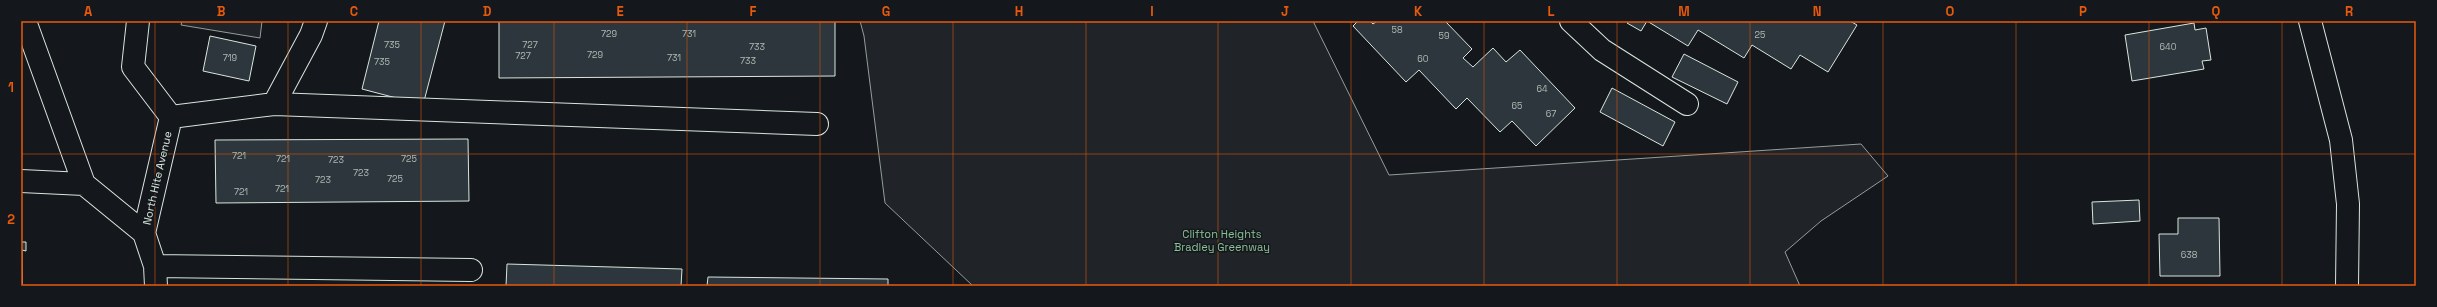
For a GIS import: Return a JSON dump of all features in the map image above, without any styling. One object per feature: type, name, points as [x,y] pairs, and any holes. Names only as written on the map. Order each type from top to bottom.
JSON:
[{"type":"street","points":[[25,21],[84,184],[144,233]]},
{"type":"street","points":[[138,21],[133,67],[171,116],[274,104],[817,124]]},
{"type":"street","points":[[274,104],[311,35],[316,21]]},
{"type":"street","points":[[1571,21],[1602,50],[1687,104]]},
{"type":"street","points":[[2310,21],[2341,140],[2348,204],[2347,286]]},
{"type":"street","name":"North Hite Avenue","points":[[155,276],[144,233],[171,116]]},
{"type":"street","points":[[21,181],[84,184]]},
{"type":"street","points":[[155,276],[471,270]]},
{"type":"green space","points":[[182,21],[262,21],[260,38],[181,25]]},
{"type":"green space","name":"Clifton Heights Bradley Greenway","points":[[860,21],[1313,21],[1389,175],[1861,144],[1888,176],[1821,221],[1785,252],[1800,286],[973,286],[885,203],[864,36]]},
{"type":"building","points":[[379,21],[445,21],[423,105],[362,89]]},
{"type":"building","points":[[499,21],[835,21],[835,76],[499,78]]},
{"type":"building","points":[[1358,21],[1370,21],[1373,24],[1377,21],[1445,21],[1472,49],[1463,58],[1473,67],[1493,48],[1506,62],[1520,50],[1575,108],[1536,146],[1512,121],[1500,132],[1467,98],[1456,109],[1419,70],[1406,82],[1353,26]]},
{"type":"building","points":[[1629,21],[1647,21],[1641,31],[1627,23]]},
{"type":"building","points":[[1647,21],[1850,21],[1857,25],[1828,72],[1800,55],[1791,69],[1752,45],[1744,58],[1698,30],[1688,46]]},
{"type":"building","points":[[2194,23],[2195,30],[2206,28],[2211,60],[2202,61],[2204,69],[2132,81],[2125,35]]},
{"type":"building","points":[[210,36],[256,46],[249,81],[203,71]]},
{"type":"building","points":[[1684,54],[1738,82],[1727,104],[1672,77]]},
{"type":"building","points":[[1612,88],[1675,122],[1663,146],[1600,112]]},
{"type":"building","points":[[468,139],[469,201],[216,203],[215,140]]},
{"type":"building","points":[[2139,200],[2140,221],[2093,224],[2092,202]]},
{"type":"building","points":[[2178,218],[2219,218],[2220,276],[2160,276],[2159,234],[2178,234]]},
{"type":"building","points":[[21,242],[26,242],[26,251],[22,250],[22,284]]},
{"type":"building","points":[[507,264],[682,269],[681,286],[506,286]]},
{"type":"building","points":[[708,277],[888,279],[888,286],[707,286]]}]
